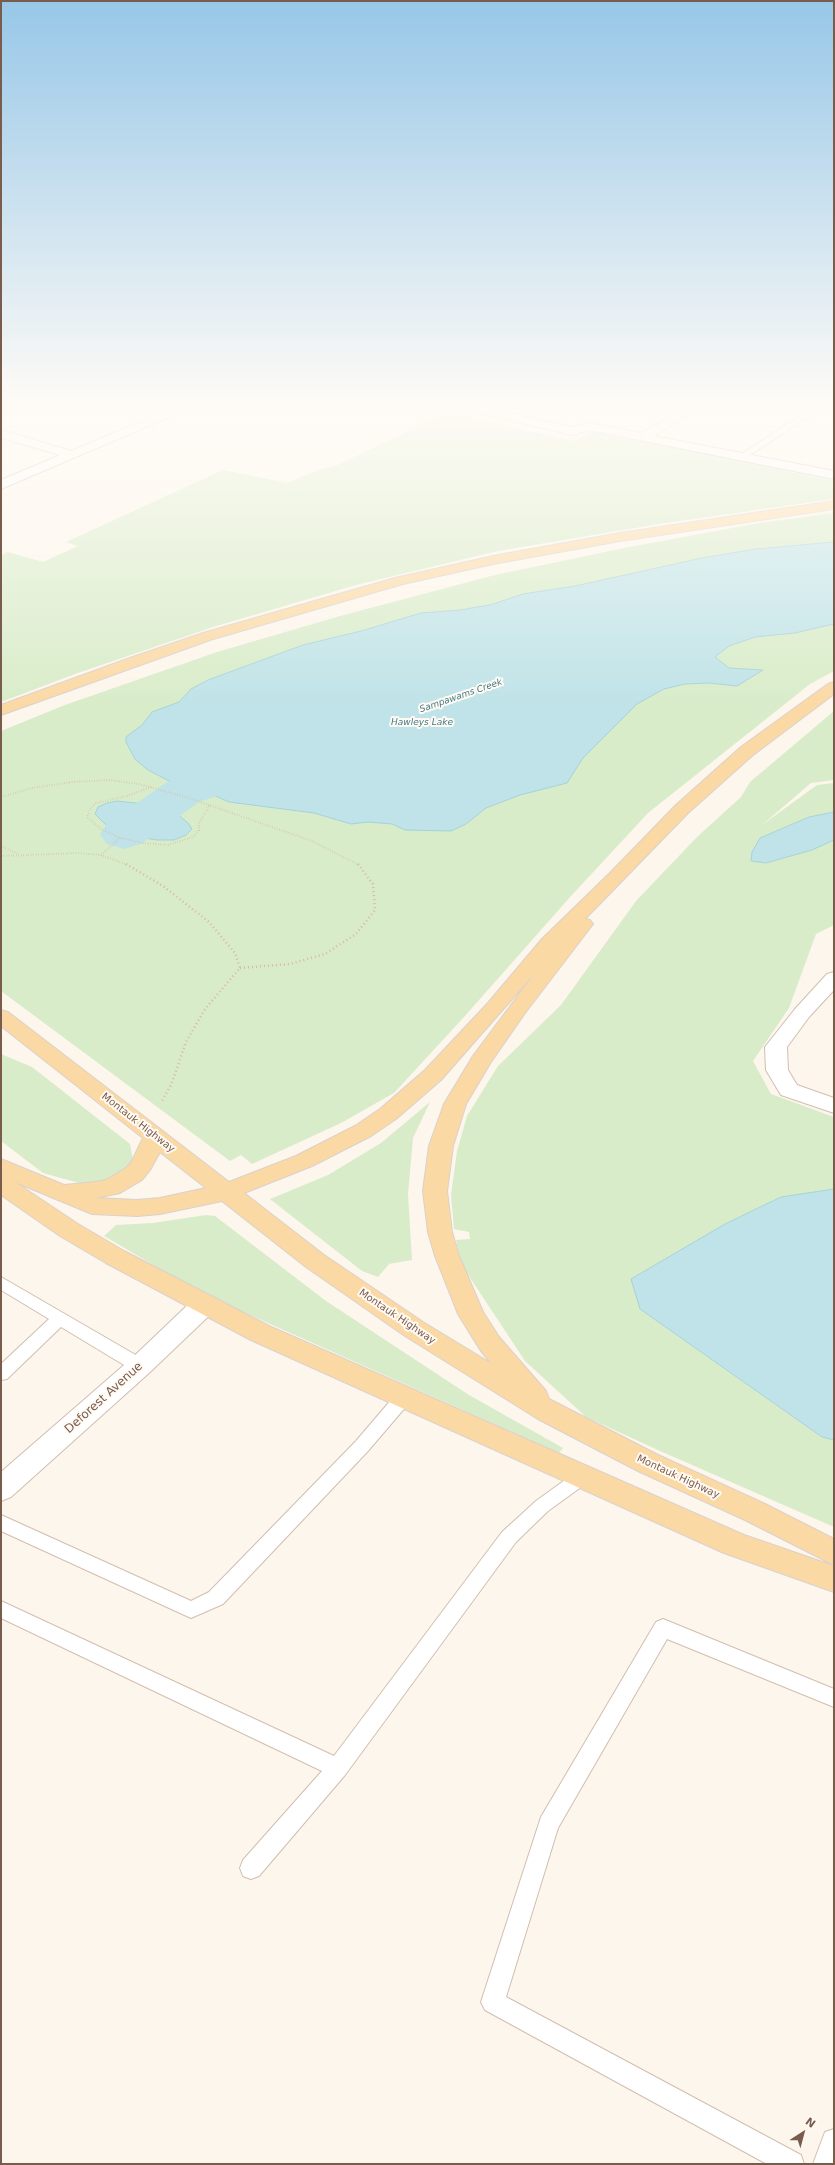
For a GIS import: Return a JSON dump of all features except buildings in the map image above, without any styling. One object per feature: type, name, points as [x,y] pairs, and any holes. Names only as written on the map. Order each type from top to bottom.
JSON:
[{"type":"main road","points":[[1,710],[192,641],[369,588],[512,556],[620,537],[827,506]]},
{"type":"main road","points":[[1,723],[139,671],[331,610],[418,587],[565,552],[707,524]]},
{"type":"main road","points":[[1,1167],[56,1192],[92,1206],[137,1208],[181,1203],[225,1192],[329,1149],[363,1131],[388,1114],[442,1066],[549,943],[618,876],[682,809],[768,734],[834,687]]},
{"type":"main road","points":[[548,1412],[490,1344],[471,1314],[455,1280],[440,1232],[435,1191],[441,1146],[455,1104],[481,1061],[517,1010],[618,876]]},
{"type":"main road","name":"Montauk Highway","points":[[1,1016],[154,1137],[316,1261],[374,1303],[461,1360],[548,1412],[648,1464],[755,1512],[834,1553]]},
{"type":"main road","points":[[56,1192],[96,1190],[112,1187],[124,1181],[134,1174],[142,1165],[154,1137]]},
{"type":"main road","points":[[1,1184],[69,1230],[115,1257],[260,1333],[403,1398],[734,1544],[834,1579]]},
{"type":"street","points":[[834,978],[802,1013],[776,1047],[777,1070],[789,1090],[834,1106]]},
{"type":"street","name":"Deforest Avenue","points":[[1,1489],[140,1366],[204,1305]]},
{"type":"lane","points":[[1,1283],[140,1366]]},
{"type":"lane","points":[[1,1374],[60,1318]]},
{"type":"lane","points":[[1,1523],[191,1610],[216,1598],[362,1446],[403,1398]]},
{"type":"lane","points":[[251,1868],[338,1768],[509,1538],[542,1506],[582,1477]]},
{"type":"lane","points":[[1,1609],[338,1768]]},
{"type":"lane","points":[[792,2164],[493,2002],[549,1824],[663,1628],[834,1698]]},
{"type":"lane","points":[[825,2164],[834,2141]]},
{"type":"path","points":[[1,797],[32,788],[72,782],[109,780],[151,787],[210,805],[312,841],[358,864],[373,884],[375,910],[356,934],[325,954],[290,964],[240,968],[205,1009],[197,1022],[186,1042],[171,1085],[162,1101]]},
{"type":"path","points":[[151,787],[127,796],[96,803],[90,809],[87,817],[94,824],[120,838],[143,843],[168,844],[184,841],[193,836],[199,830],[199,822],[210,805]]},
{"type":"path","points":[[101,855],[120,838]]},
{"type":"path","points":[[1,846],[20,855]]},
{"type":"path","points":[[1,856],[78,853],[101,855],[125,863],[163,886],[209,922],[235,952],[240,968]]},
{"type":"green space","points":[[144,506],[785,506],[659,524],[498,551],[356,585],[213,627],[75,674],[1,702],[1,555],[8,552],[43,562],[78,546],[66,542]]},
{"type":"green space","points":[[834,513],[834,671],[810,684],[648,813],[571,896],[464,1017],[394,1093],[341,1123],[252,1164],[241,1155],[230,1161],[1,991],[1,731],[65,705],[217,652],[340,616],[495,575],[624,548],[759,523]]},
{"type":"green space","points":[[834,711],[834,780],[811,783],[762,825],[817,785],[834,783],[834,812],[809,817],[760,838],[752,861],[766,863],[812,850],[834,840],[834,925],[816,934],[789,1008],[753,1061],[771,1094],[834,1117],[834,1189],[781,1197],[725,1224],[640,1309],[822,1437],[834,1440],[834,1527],[586,1417],[525,1361],[461,1264],[456,1240],[470,1239],[469,1232],[454,1229],[451,1195],[457,1151],[467,1116],[498,1066],[561,1005],[636,901],[697,837],[741,797],[750,782]]},
{"type":"green space","points":[[1,1054],[32,1067],[130,1144],[133,1159],[125,1171],[110,1181],[79,1183],[43,1173],[1,1141]]},
{"type":"green space","points":[[430,1102],[413,1138],[408,1194],[412,1260],[389,1264],[378,1277],[362,1271],[270,1199],[328,1175],[381,1143]]},
{"type":"green space","points":[[206,1215],[215,1216],[326,1301],[469,1395],[563,1448],[559,1453],[203,1294],[104,1236],[116,1225],[153,1223]]},
{"type":"water","name":"Hawleys Lake","points":[[834,542],[834,624],[795,633],[755,637],[729,646],[715,657],[729,668],[763,670],[737,686],[709,683],[685,684],[664,689],[637,704],[583,758],[567,783],[520,795],[486,808],[466,824],[451,831],[405,830],[392,824],[368,822],[351,824],[314,813],[229,802],[211,794],[200,792],[193,795],[174,789],[177,785],[148,770],[135,759],[126,742],[126,737],[142,725],[152,712],[179,702],[191,689],[208,680],[303,645],[361,631],[421,613],[460,610],[490,605],[523,594],[575,586],[702,558],[756,549]]},
{"type":"water","points":[[166,794],[185,800],[175,812],[188,823],[192,829],[186,835],[174,840],[157,840],[126,835],[110,829],[95,814],[98,807],[107,803],[117,801],[145,804]]},
{"type":"water","points":[[834,812],[834,840],[812,850],[766,863],[751,861],[752,852],[760,838],[809,817]]},
{"type":"water","points":[[834,1189],[834,1440],[822,1437],[640,1309],[631,1279],[725,1224],[781,1197]]},
{"type":"waterway","name":"Sampawams Creek","points":[[124,834],[183,792],[261,766]]}]
